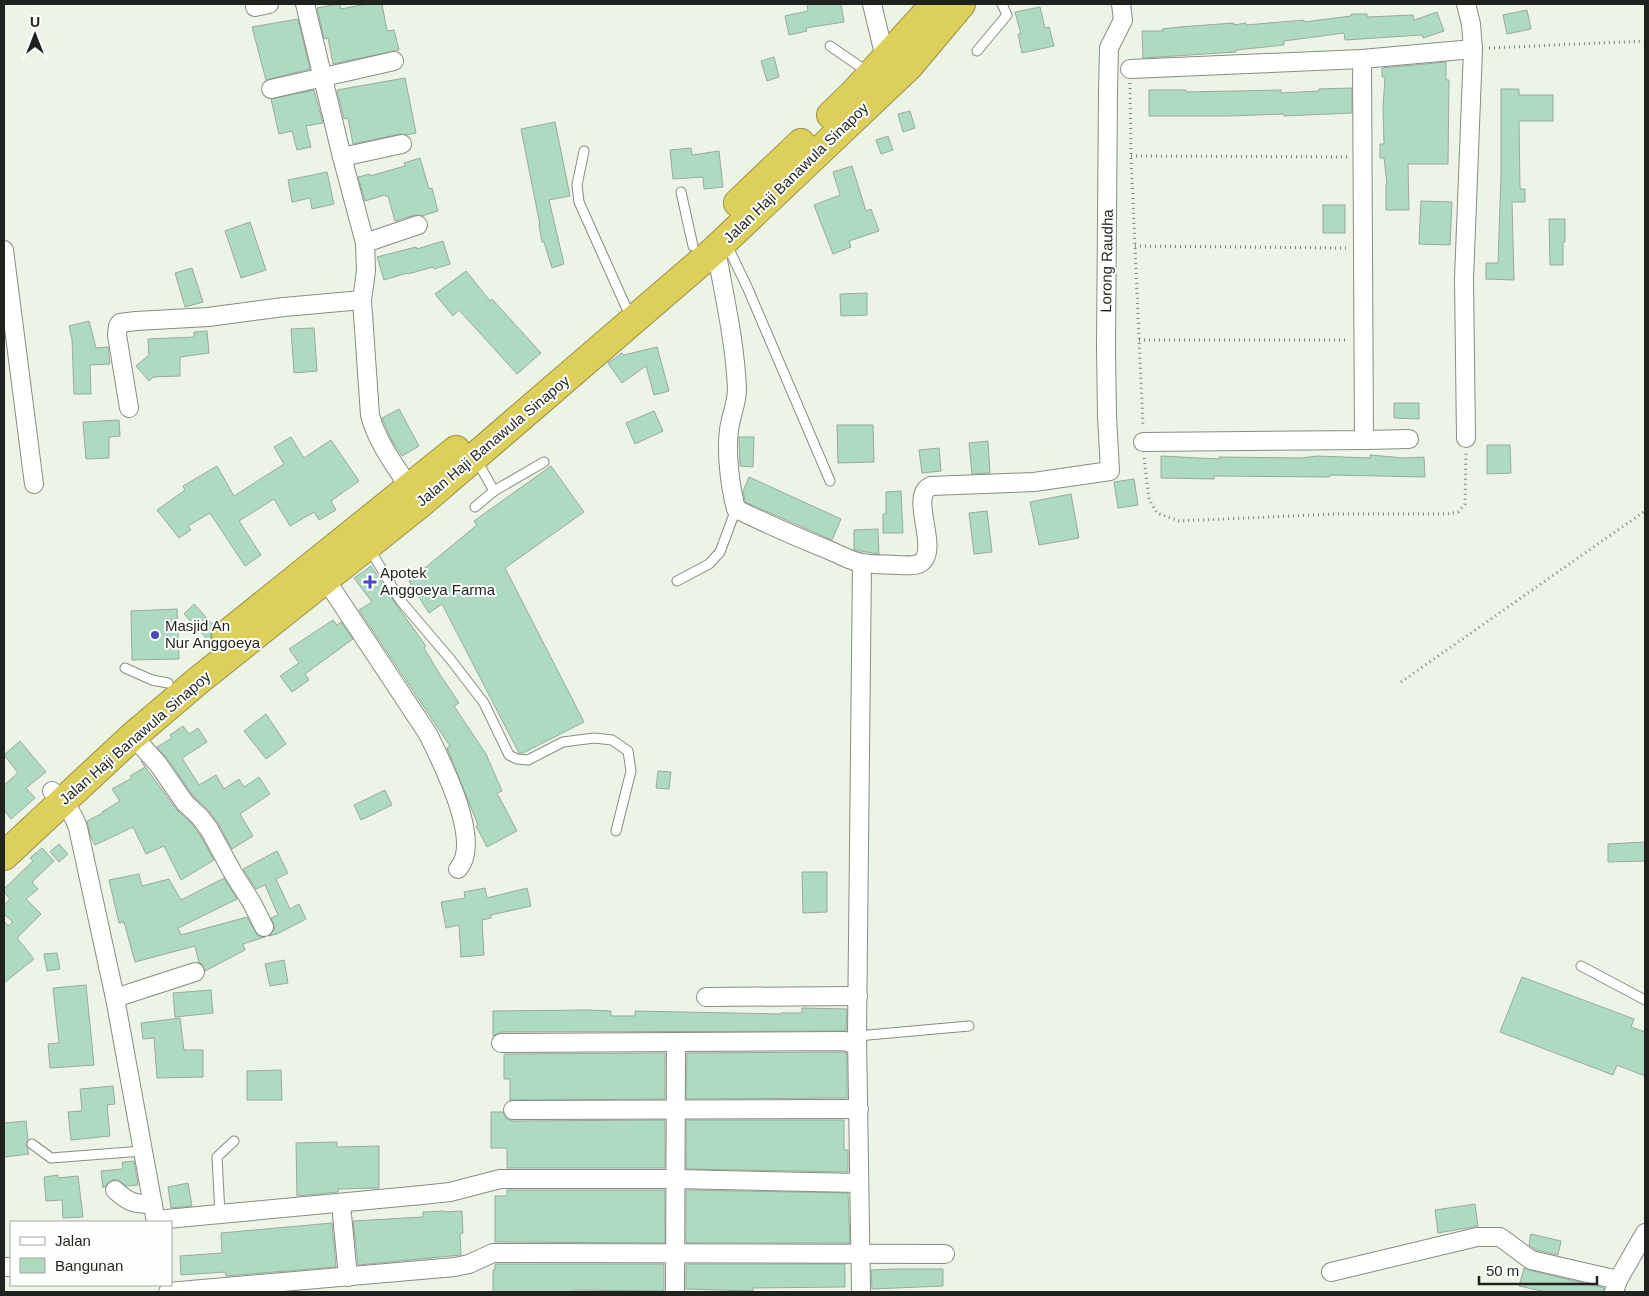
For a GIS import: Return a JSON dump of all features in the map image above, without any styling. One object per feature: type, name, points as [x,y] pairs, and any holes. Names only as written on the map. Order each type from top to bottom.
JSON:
[{"type":"highway","name":"Jalan Haji Banawula Sinapoy","points":[[4,838],[133,736],[233,642],[409,487],[487,425],[626,307],[711,245],[935,4]]},
{"type":"highway","name":"Jalan Haji Banawula Sinapoy","points":[[4,856],[57,796],[168,683],[326,580],[475,457],[909,66],[961,4]]},
{"type":"street","points":[[305,4],[322,78],[365,243],[366,271],[362,300],[370,415],[380,442],[409,487]]},
{"type":"street","points":[[872,4],[878,66]]},
{"type":"street","name":"Lorong Raudha","points":[[862,563],[915,566],[924,560],[927,555],[927,542],[922,500],[924,491],[931,486],[1034,482],[1110,470],[1106,347],[1109,48],[1123,20],[1121,4]]},
{"type":"street","points":[[1466,4],[1471,24],[1473,49],[1464,279],[1466,438]]},
{"type":"street","points":[[1130,69],[1362,60],[1473,49]]},
{"type":"street","points":[[1362,60],[1364,440]]},
{"type":"street","points":[[271,89],[394,61]]},
{"type":"street","points":[[342,157],[402,144]]},
{"type":"street","points":[[365,243],[418,225]]},
{"type":"street","points":[[711,245],[734,358],[736,402],[728,440],[732,489],[736,509],[791,535],[862,563],[858,996],[861,1292]]},
{"type":"street","points":[[4,250],[8,315],[34,484]]},
{"type":"street","points":[[129,408],[117,334],[120,323],[208,317],[284,307],[362,300]]},
{"type":"street","points":[[1143,442],[1409,439]]},
{"type":"street","points":[[326,580],[428,734],[436,751],[464,820],[467,846],[463,864],[458,869]]},
{"type":"street","points":[[133,736],[158,764],[185,803],[200,817],[209,829],[264,927]]},
{"type":"street","points":[[57,796],[72,812],[78,828],[115,998],[155,1216]]},
{"type":"street","points":[[115,998],[195,972]]},
{"type":"street","points":[[706,997],[858,996]]},
{"type":"street","points":[[501,1043],[858,1041]]},
{"type":"street","points":[[675,1292],[676,1042]]},
{"type":"street","points":[[513,1110],[859,1109]]},
{"type":"street","points":[[115,1190],[129,1202],[155,1216],[220,1214],[341,1204],[450,1192],[500,1179],[676,1179],[859,1183]]},
{"type":"street","points":[[341,1204],[348,1277]]},
{"type":"street","points":[[1331,1272],[1477,1237],[1500,1237],[1531,1260],[1616,1286],[1645,1233]]},
{"type":"street","points":[[168,1292],[455,1267],[469,1264],[493,1253],[945,1254]]},
{"type":"lane","points":[[977,51],[1006,15],[1002,4]]},
{"type":"lane","points":[[830,46],[878,66]]},
{"type":"lane","points":[[584,151],[577,185],[579,202],[626,307]]},
{"type":"lane","points":[[681,192],[711,245],[748,288],[830,481]]},
{"type":"lane","points":[[475,457],[494,491]]},
{"type":"lane","points":[[475,508],[494,491],[544,462]]},
{"type":"lane","points":[[677,580],[709,564],[720,552],[736,509]]},
{"type":"lane","points":[[367,545],[400,600],[451,660],[484,703],[509,755],[517,759],[528,760],[563,742],[594,738],[612,740],[628,751],[631,771],[616,831]]},
{"type":"lane","points":[[125,668],[152,680],[168,683]]},
{"type":"lane","points":[[1581,966],[1645,1000]]},
{"type":"lane","points":[[858,1041],[970,1026]]},
{"type":"lane","points":[[220,1214],[217,1157],[234,1141]]},
{"type":"lane","points":[[32,1144],[50,1158],[143,1151]]},
{"type":"path","points":[[1473,49],[1645,41]]},
{"type":"path","points":[[1130,69],[1131,156],[1144,467],[1149,499],[1157,513],[1179,521],[1336,514],[1446,514],[1458,512],[1465,504],[1466,438]]},
{"type":"path","points":[[1131,156],[1363,157]]},
{"type":"path","points":[[1135,246],[1363,248]]},
{"type":"path","points":[[1139,340],[1364,340]]},
{"type":"path","points":[[1401,682],[1645,511]]},
{"type":"building","points":[[340,4],[341,9],[366,4],[382,4],[387,31],[394,30],[399,50],[333,64],[328,38],[324,39],[317,8]]},
{"type":"building","points":[[807,4],[841,4],[844,22],[806,28],[807,31],[789,35],[785,16],[808,11]]},
{"type":"building","points":[[1040,7],[1045,28],[1049,27],[1054,46],[1022,53],[1018,34],[1021,34],[1015,12]]},
{"type":"building","points":[[1527,10],[1531,29],[1507,34],[1503,15]]},
{"type":"building","points":[[1437,12],[1444,31],[1423,38],[1422,35],[1345,40],[1344,33],[1284,41],[1284,45],[1236,50],[1236,52],[1143,58],[1142,31],[1163,31],[1162,29],[1234,23],[1234,25],[1246,23],[1246,25],[1304,20],[1304,22],[1351,16],[1351,14],[1367,14],[1367,17],[1413,15],[1414,20]]},
{"type":"building","points":[[298,19],[310,69],[266,80],[252,27]]},
{"type":"building","points":[[774,57],[779,77],[767,81],[761,61]]},
{"type":"building","points":[[1446,62],[1446,80],[1449,80],[1448,164],[1408,164],[1409,210],[1386,210],[1387,184],[1384,158],[1380,158],[1380,144],[1384,144],[1383,109],[1385,77],[1382,77],[1382,68]]},
{"type":"building","points":[[405,78],[416,133],[400,134],[353,144],[348,118],[344,119],[337,90]]},
{"type":"building","points":[[1352,88],[1352,113],[1284,116],[1284,114],[1149,116],[1149,90],[1186,90],[1186,92],[1281,90],[1281,93]]},
{"type":"building","points":[[1501,89],[1519,89],[1519,95],[1553,95],[1553,121],[1519,121],[1520,189],[1525,189],[1525,202],[1512,202],[1514,280],[1486,279],[1486,263],[1498,263]]},
{"type":"building","points":[[314,90],[323,123],[306,126],[311,147],[297,150],[292,131],[279,134],[271,99]]},
{"type":"building","points":[[910,111],[915,128],[903,132],[898,114]]},
{"type":"building","points":[[555,122],[570,196],[549,200],[564,264],[552,268],[544,242],[542,242],[521,129]]},
{"type":"building","points":[[888,136],[893,150],[881,154],[876,140]]},
{"type":"building","points":[[691,148],[692,155],[719,151],[723,187],[704,189],[703,177],[673,179],[670,150]]},
{"type":"building","points":[[420,158],[429,189],[432,188],[438,211],[395,221],[388,196],[385,195],[365,201],[358,177],[370,174],[370,176],[405,166],[404,163]]},
{"type":"building","points":[[852,166],[866,211],[871,209],[879,231],[849,241],[851,247],[833,254],[814,205],[840,195],[833,172]]},
{"type":"building","points":[[327,172],[334,204],[312,209],[310,198],[292,202],[288,180]]},
{"type":"building","points":[[1421,201],[1452,202],[1450,245],[1419,244]]},
{"type":"building","points":[[1323,205],[1345,205],[1345,233],[1323,233]]},
{"type":"building","points":[[1549,219],[1565,219],[1563,265],[1550,265]]},
{"type":"building","points":[[250,222],[266,270],[241,278],[225,231]]},
{"type":"building","points":[[443,241],[450,264],[384,280],[377,257],[416,247],[417,249]]},
{"type":"building","points":[[192,268],[203,302],[185,307],[175,273]]},
{"type":"building","points":[[466,271],[490,301],[492,299],[541,353],[517,374],[459,310],[453,316],[435,294]]},
{"type":"building","points":[[867,293],[867,315],[841,316],[840,294]]},
{"type":"building","points":[[89,321],[96,348],[108,347],[110,364],[90,365],[91,394],[74,394],[72,339],[69,326]]},
{"type":"building","points":[[314,328],[317,371],[294,373],[291,329]]},
{"type":"building","points":[[207,331],[209,353],[180,357],[180,376],[153,377],[149,381],[136,366],[149,355],[148,339],[194,337],[194,332]]},
{"type":"building","points":[[657,347],[669,391],[654,395],[646,366],[622,383],[608,363],[622,353],[624,355]]},
{"type":"building","points":[[1394,403],[1419,403],[1419,419],[1394,418]]},
{"type":"building","points":[[399,409],[419,446],[402,456],[391,439],[382,418]]},
{"type":"building","points":[[654,411],[663,431],[635,444],[626,423]]},
{"type":"building","points":[[119,420],[120,436],[109,437],[109,458],[86,459],[83,422]]},
{"type":"building","points":[[837,425],[873,425],[874,462],[838,463]]},
{"type":"building","points":[[291,437],[304,458],[331,440],[359,481],[331,501],[336,510],[319,520],[314,512],[290,526],[274,499],[239,521],[261,555],[245,566],[210,513],[188,526],[191,530],[179,538],[157,510],[185,490],[183,486],[217,466],[234,496],[284,464],[274,447]]},
{"type":"building","points":[[739,437],[754,437],[753,467],[740,466]]},
{"type":"building","points":[[988,441],[990,473],[972,474],[969,443]]},
{"type":"building","points":[[1487,445],[1510,445],[1511,473],[1487,474]]},
{"type":"building","points":[[939,448],[941,471],[922,473],[919,450]]},
{"type":"building","points":[[1370,455],[1404,458],[1424,457],[1425,477],[1330,475],[1330,477],[1214,476],[1214,479],[1161,478],[1161,456],[1219,459],[1219,457],[1301,458],[1317,456],[1370,458]]},
{"type":"building","points":[[551,466],[584,512],[505,568],[584,722],[523,753],[519,753],[442,604],[429,613],[409,581],[477,525],[474,521]]},
{"type":"building","points":[[749,477],[841,519],[832,540],[745,502],[743,491]]},
{"type":"building","points":[[1134,479],[1138,505],[1118,508],[1114,482]]},
{"type":"building","points":[[901,491],[903,533],[883,533],[883,514],[886,514],[886,492]]},
{"type":"building","points":[[1071,494],[1079,538],[1039,545],[1030,502]]},
{"type":"building","points":[[987,511],[992,552],[974,554],[969,513]]},
{"type":"building","points":[[878,529],[879,554],[854,550],[854,530]]},
{"type":"building","points":[[371,566],[426,646],[424,648],[459,703],[454,706],[486,754],[502,791],[497,793],[517,831],[487,847],[476,826],[478,825],[447,748],[450,746],[359,610],[372,602],[354,578]]},
{"type":"building","points":[[194,604],[214,626],[211,630],[211,643],[184,614]]},
{"type":"building","name":"Masjid An Nur Anggoeya","points":[[177,609],[179,659],[132,660],[131,611]]},
{"type":"building","points":[[333,620],[337,625],[341,622],[353,639],[305,674],[309,680],[292,692],[280,676],[299,663],[289,649]]},
{"type":"building","points":[[266,714],[286,744],[266,759],[244,731]]},
{"type":"building","points":[[183,726],[189,734],[198,728],[207,742],[182,758],[199,785],[216,775],[224,789],[239,779],[244,787],[259,777],[270,794],[240,814],[253,836],[232,849],[218,823],[193,796],[167,758],[157,747],[172,738],[170,735]]},
{"type":"building","points":[[20,741],[46,772],[26,788],[35,798],[11,819],[4,810],[4,785],[18,773],[4,755]]},
{"type":"building","points":[[141,761],[176,809],[192,824],[214,860],[181,880],[164,846],[146,854],[133,827],[95,845],[90,835],[87,821],[120,801],[112,789],[132,778],[130,776],[145,767]]},
{"type":"building","points":[[658,771],[671,772],[669,789],[656,788]]},
{"type":"building","points":[[385,790],[392,805],[361,820],[354,805]]},
{"type":"building","points":[[1645,842],[1645,861],[1608,862],[1608,844]]},
{"type":"building","points":[[59,844],[68,854],[59,862],[50,852]]},
{"type":"building","points":[[42,848],[54,861],[32,882],[38,889],[26,899],[41,914],[17,938],[34,959],[4,983],[4,921],[8,926],[13,922],[4,914],[4,905],[10,899],[4,892],[4,889],[33,861],[30,858]]},
{"type":"building","points":[[277,851],[288,873],[276,879],[290,909],[299,904],[306,919],[277,934],[269,936],[275,928],[271,918],[278,915],[265,885],[256,889],[243,869]]},
{"type":"building","points":[[802,872],[827,872],[827,912],[803,913]]},
{"type":"building","points":[[139,874],[142,886],[169,879],[181,900],[224,878],[237,899],[178,928],[181,935],[247,917],[258,936],[265,937],[243,944],[245,950],[205,971],[202,964],[199,963],[195,946],[135,962],[124,922],[119,923],[109,880]]},
{"type":"building","points":[[485,888],[487,898],[527,888],[531,906],[491,915],[491,918],[482,920],[484,955],[461,957],[459,925],[446,928],[441,902],[465,898],[464,892]]},
{"type":"building","points":[[57,953],[60,969],[47,971],[44,954]]},
{"type":"building","points":[[284,960],[288,983],[270,986],[265,964]]},
{"type":"building","points":[[1522,977],[1634,1019],[1631,1027],[1645,1032],[1645,1076],[1617,1065],[1613,1075],[1500,1032]]},
{"type":"building","points":[[86,985],[94,1065],[50,1068],[48,1044],[59,1043],[53,988]]},
{"type":"building","points":[[211,990],[213,1013],[175,1017],[173,993]]},
{"type":"building","points":[[802,1008],[847,1009],[846,1031],[501,1032],[493,1036],[493,1011],[589,1010],[611,1011],[611,1016],[635,1016],[635,1011],[802,1013]]},
{"type":"building","points":[[180,1018],[184,1050],[203,1050],[203,1077],[157,1078],[154,1038],[143,1039],[141,1023]]},
{"type":"building","points":[[665,1053],[665,1099],[510,1100],[510,1079],[504,1079],[504,1054]]},
{"type":"building","points":[[687,1053],[847,1053],[847,1098],[686,1099]]},
{"type":"building","points":[[281,1070],[282,1100],[247,1100],[247,1071]]},
{"type":"building","points":[[113,1086],[115,1104],[107,1105],[110,1136],[71,1140],[68,1112],[82,1111],[80,1089]]},
{"type":"building","points":[[491,1112],[503,1112],[507,1119],[513,1121],[665,1120],[665,1168],[507,1168],[507,1148],[491,1148]]},
{"type":"building","points":[[686,1120],[844,1120],[844,1150],[848,1150],[848,1172],[686,1169]]},
{"type":"building","points":[[26,1121],[28,1140],[26,1144],[29,1154],[4,1157],[4,1123]]},
{"type":"building","points":[[337,1142],[337,1147],[379,1146],[379,1188],[338,1189],[338,1192],[297,1196],[296,1143]]},
{"type":"building","points":[[134,1161],[138,1185],[126,1186],[118,1180],[112,1180],[103,1188],[101,1171],[123,1169],[122,1162]]},
{"type":"building","points":[[58,1175],[58,1178],[78,1176],[83,1217],[63,1218],[62,1200],[46,1201],[44,1177]]},
{"type":"building","points":[[188,1183],[192,1206],[171,1208],[168,1187]]},
{"type":"building","points":[[507,1190],[665,1190],[665,1243],[495,1242],[495,1196],[507,1196]]},
{"type":"building","points":[[686,1190],[848,1193],[850,1243],[686,1243]]},
{"type":"building","points":[[1475,1204],[1478,1226],[1438,1233],[1435,1210]]},
{"type":"building","points":[[462,1211],[461,1255],[358,1265],[353,1221],[423,1217],[423,1212]]},
{"type":"building","points":[[332,1223],[336,1267],[226,1276],[225,1272],[181,1275],[180,1256],[222,1253],[221,1233]]},
{"type":"building","points":[[1531,1234],[1561,1241],[1558,1255],[1536,1250],[1529,1245]]},
{"type":"building","points":[[495,1264],[664,1264],[664,1291],[574,1290],[574,1292],[493,1292],[493,1270],[495,1270]]},
{"type":"building","points":[[686,1264],[845,1264],[845,1287],[753,1288],[753,1291],[686,1289]]},
{"type":"building","points":[[1524,1268],[1604,1288],[1604,1292],[1546,1292],[1519,1286]]},
{"type":"building","points":[[943,1269],[943,1286],[872,1289],[871,1270]]},
{"type":"place","name":"Apotek Anggoeya Farma","points":[[370,582]]},
{"type":"place","name":"Masjid An Nur Anggoeya","points":[[155,635]]}]
